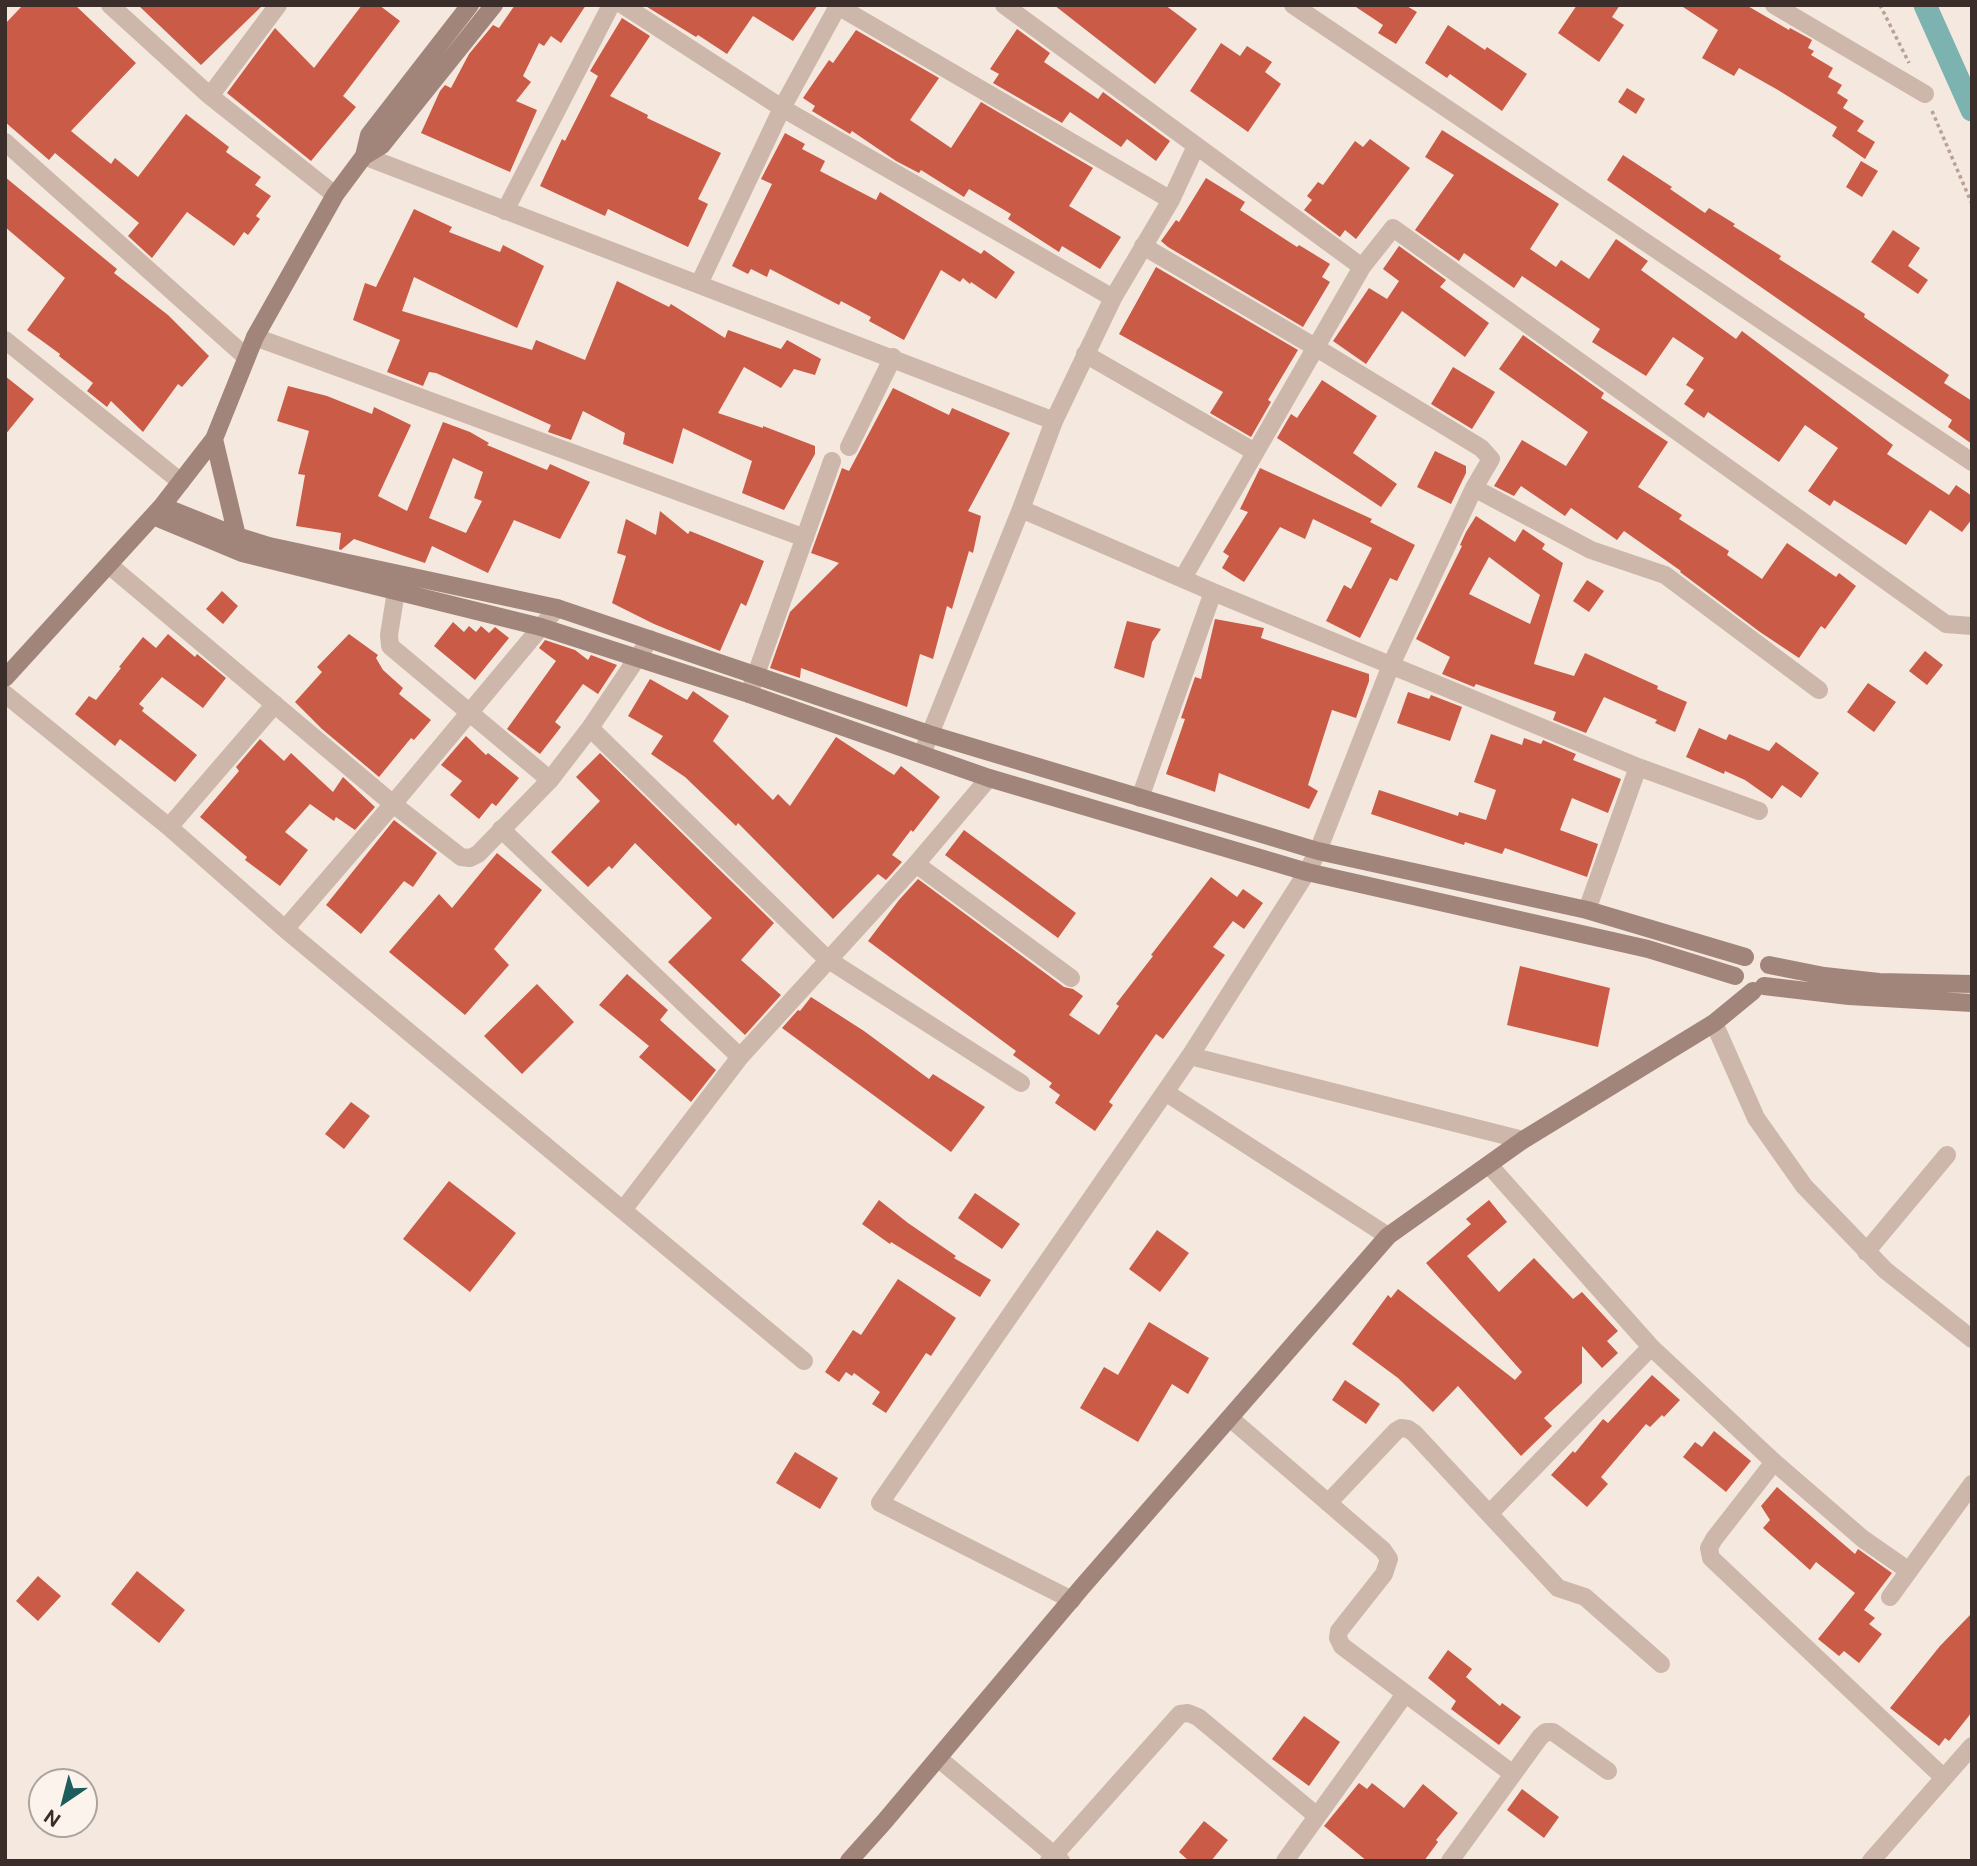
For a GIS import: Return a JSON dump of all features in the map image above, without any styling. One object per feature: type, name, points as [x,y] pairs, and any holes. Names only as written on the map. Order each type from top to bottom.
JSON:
[{"type":"street","points":[[110,5],[210,96],[335,195]]},
{"type":"street","points":[[210,96],[278,5]]},
{"type":"street","points":[[5,678],[158,511],[214,439],[255,337],[335,195],[363,156],[369,135],[470,5]]},
{"type":"street","points":[[363,156],[382,145],[494,5]]},
{"type":"street","points":[[505,211],[611,5]]},
{"type":"street","points":[[623,5],[782,108],[1113,298]]},
{"type":"street","points":[[1004,5],[1362,267]]},
{"type":"street","points":[[1293,5],[1972,462]]},
{"type":"street","points":[[1774,5],[1925,94]]},
{"type":"street","points":[[699,284],[782,108],[837,6],[1171,200]]},
{"type":"street","points":[[5,142],[246,358]]},
{"type":"street","points":[[922,754],[1054,421],[1113,298],[1171,200],[1196,146]]},
{"type":"street","points":[[363,156],[1054,421]]},
{"type":"street","points":[[1183,578],[1362,267],[1393,228],[1946,624],[1972,626]]},
{"type":"street","points":[[1072,1600],[880,1503],[1190,1056],[1307,872],[1391,665],[1490,459],[1481,448],[1143,246]]},
{"type":"street","points":[[255,337],[805,538]]},
{"type":"street","points":[[7,343],[181,482]]},
{"type":"street","points":[[1085,355],[1255,453]]},
{"type":"street","points":[[849,447],[893,358]]},
{"type":"street","points":[[214,439],[237,536]]},
{"type":"street","points":[[749,694],[832,461]]},
{"type":"street","points":[[1474,488],[1591,551],[1664,575],[1819,690]]},
{"type":"street","points":[[1021,509],[1213,592],[1638,767],[1759,811]]},
{"type":"street","points":[[158,511],[638,657],[989,778],[1307,872],[1648,949],[1735,976],[1742,987],[1880,990],[1972,984]]},
{"type":"street","points":[[158,511],[242,553],[397,583],[557,608],[929,734],[1140,798],[1318,850],[1587,910],[1745,957]]},
{"type":"street","points":[[109,565],[461,857],[470,858],[478,854],[550,780],[650,639]]},
{"type":"street","points":[[397,583],[389,635],[390,646],[550,780]]},
{"type":"street","points":[[1140,798],[1213,592]]},
{"type":"street","points":[[285,929],[394,804],[557,608]]},
{"type":"street","points":[[5,694],[169,827],[285,929],[804,1361]]},
{"type":"street","points":[[169,827],[275,704]]},
{"type":"street","points":[[590,727],[827,959],[1021,1083]]},
{"type":"street","points":[[1587,910],[1638,767]]},
{"type":"street","points":[[623,1210],[740,1057],[916,864],[989,778]]},
{"type":"street","points":[[501,829],[740,1057]]},
{"type":"street","points":[[916,864],[1071,978]]},
{"type":"street","points":[[1648,949],[1653,930]]},
{"type":"street","points":[[1735,976],[1737,965],[1750,955],[1761,957],[1769,965],[1880,990],[1972,1003]]},
{"type":"street","points":[[849,1861],[1231,1419],[1353,1273],[1388,1236],[1523,1140],[1714,1023],[1759,988],[1770,976],[1769,965]]},
{"type":"street","points":[[1714,1023],[1746,1097],[1769,1139],[1804,1186],[1866,1252],[1907,1289],[1972,1339]]},
{"type":"street","points":[[1190,1056],[1523,1140]]},
{"type":"street","points":[[1165,1092],[1388,1236]]},
{"type":"street","points":[[1866,1252],[1947,1155]]},
{"type":"street","points":[[1489,1165],[1651,1348],[1774,1462],[1863,1539],[1909,1571]]},
{"type":"street","points":[[1489,1514],[1651,1348]]},
{"type":"street","points":[[1231,1419],[1383,1550],[1388,1559],[1384,1574],[1344,1622],[1338,1638],[1342,1646],[1513,1774]]},
{"type":"street","points":[[1328,1503],[1401,1428],[1414,1433],[1558,1588],[1585,1597],[1661,1664]]},
{"type":"street","points":[[1774,1462],[1714,1539],[1709,1548],[1710,1558],[1944,1777]]},
{"type":"street","points":[[1890,1597],[1972,1484]]},
{"type":"street","points":[[1285,1861],[1405,1694]]},
{"type":"street","points":[[938,1758],[1055,1859],[1180,1714],[1188,1713],[1198,1717],[1317,1816]]},
{"type":"street","points":[[1450,1861],[1546,1732],[1553,1732],[1608,1771]]},
{"type":"street","points":[[1871,1861],[1972,1746]]},
{"type":"path","points":[[1880,5],[1925,94],[1972,204]]},
{"type":"building","points":[[23,5],[75,5],[136,63],[71,131],[111,164],[115,158],[138,177],[186,114],[229,147],[226,152],[261,177],[255,185],[271,196],[256,216],[260,219],[248,235],[244,232],[234,246],[187,212],[152,258],[128,236],[139,223],[55,153],[49,160],[5,122],[5,24]]},
{"type":"building","points":[[138,5],[263,5],[201,65]]},
{"type":"building","points":[[362,5],[379,5],[400,21],[343,96],[356,107],[311,161],[227,93],[275,28],[314,68]]},
{"type":"building","points":[[515,5],[586,5],[561,43],[551,36],[544,46],[539,43],[523,76],[531,82],[516,101],[537,110],[510,172],[421,133],[440,91],[445,85],[451,88],[469,54],[493,25],[499,28]]},
{"type":"building","points":[[644,5],[818,5],[793,41],[753,16],[727,54]]},
{"type":"building","points":[[1054,5],[1165,5],[1197,29],[1155,84]]},
{"type":"building","points":[[1353,5],[1405,5],[1417,12],[1396,44],[1378,33],[1383,25]]},
{"type":"building","points":[[1577,5],[1620,5],[1612,17],[1624,25],[1599,62],[1558,33]]},
{"type":"building","points":[[1680,5],[1746,5],[1812,40],[1808,48],[1814,51],[1811,55],[1833,68],[1828,77],[1842,85],[1837,93],[1848,100],[1843,108],[1864,121],[1857,131],[1875,142],[1865,159],[1832,136],[1837,127],[1778,90],[1739,68],[1734,76],[1702,58],[1718,30]]},
{"type":"building","points":[[622,18],[650,36],[610,96],[648,115],[647,118],[721,153],[698,199],[708,204],[688,247],[608,209],[605,216],[540,186],[562,139],[565,141],[598,76],[590,71]]},
{"type":"building","points":[[1448,25],[1527,74],[1502,111],[1450,74],[1447,78],[1425,63]]},
{"type":"building","points":[[1017,29],[1050,53],[1044,62],[1098,99],[1103,92],[1170,141],[1156,161],[1127,139],[1121,147],[1070,112],[1062,123],[993,83],[999,74],[990,69]]},
{"type":"building","points":[[856,30],[939,78],[910,120],[951,148],[981,102],[1093,168],[1069,206],[1121,237],[1100,269],[1062,246],[1059,252],[1008,219],[1011,214],[969,189],[964,197],[921,170],[919,173],[896,161],[852,131],[850,134],[812,111],[815,106],[803,98],[829,60],[833,63]]},
{"type":"building","points":[[1221,43],[1240,56],[1247,46],[1272,62],[1265,72],[1281,84],[1248,132],[1190,91]]},
{"type":"building","points":[[1627,88],[1645,99],[1636,114],[1618,102]]},
{"type":"building","points":[[1442,130],[1559,204],[1530,249],[1556,267],[1561,260],[1589,279],[1616,239],[1648,261],[1641,270],[1736,339],[1742,331],[1893,445],[1887,454],[1949,495],[1956,485],[1972,496],[1972,519],[1962,532],[1930,510],[1906,545],[1834,500],[1830,506],[1808,491],[1838,448],[1805,425],[1779,462],[1708,412],[1704,418],[1684,404],[1694,390],[1686,385],[1704,358],[1673,337],[1646,376],[1592,342],[1600,329],[1522,276],[1514,288],[1464,253],[1459,261],[1415,230],[1454,175],[1425,157]]},
{"type":"building","points":[[785,133],[805,144],[802,149],[825,161],[820,171],[876,200],[880,192],[981,254],[984,250],[1015,272],[996,299],[971,282],[970,284],[963,278],[960,282],[941,270],[904,340],[869,321],[871,317],[841,301],[839,305],[770,269],[767,277],[751,269],[748,274],[732,266],[772,184],[761,179]]},
{"type":"building","points":[[1370,139],[1410,168],[1356,239],[1345,230],[1340,237],[1304,210],[1312,200],[1307,196],[1318,182],[1323,185],[1355,141],[1363,147]]},
{"type":"building","points":[[1623,155],[1672,187],[1670,189],[1705,213],[1709,208],[1735,224],[1733,226],[1781,256],[1779,259],[1865,314],[1864,317],[1949,375],[1944,383],[1972,401],[1972,444],[1948,427],[1952,420],[1607,180]]},
{"type":"building","points":[[1861,161],[1878,171],[1862,197],[1846,187]]},
{"type":"building","points":[[5,177],[117,269],[114,273],[168,315],[209,356],[182,387],[178,384],[143,432],[111,401],[107,407],[87,391],[93,383],[27,330],[65,278],[5,227]]},
{"type":"building","points":[[1206,178],[1245,202],[1240,210],[1297,247],[1299,245],[1330,264],[1322,277],[1330,282],[1303,327],[1161,241],[1176,220],[1179,222]]},
{"type":"building","points":[[414,209],[452,227],[449,232],[500,252],[503,245],[544,266],[517,328],[414,277],[402,311],[532,350],[536,340],[585,360],[617,281],[669,307],[671,304],[725,338],[728,330],[781,349],[787,340],[821,359],[815,375],[794,369],[781,388],[744,367],[718,413],[763,426],[815,446],[815,454],[784,510],[742,493],[752,461],[683,428],[673,464],[623,444],[625,433],[583,411],[571,440],[548,432],[551,425],[436,373],[429,372],[423,386],[387,372],[400,340],[353,320],[365,283],[376,287]]},
{"type":"building","points":[[1893,230],[1920,248],[1908,266],[1928,280],[1918,294],[1871,262]]},
{"type":"building","points":[[1399,246],[1446,280],[1440,287],[1489,323],[1465,357],[1402,311],[1366,364],[1333,341],[1369,288],[1387,299],[1399,281],[1383,269]]},
{"type":"building","points":[[1156,267],[1298,350],[1268,400],[1271,402],[1251,437],[1210,413],[1223,392],[1119,334]]},
{"type":"building","points":[[1523,335],[1604,393],[1601,398],[1668,442],[1638,487],[1682,515],[1679,519],[1729,551],[1727,555],[1762,579],[1787,543],[1836,577],[1839,573],[1856,586],[1825,629],[1821,626],[1799,658],[1624,531],[1617,540],[1571,508],[1565,516],[1521,486],[1514,496],[1494,486],[1522,440],[1566,466],[1588,432],[1499,369]]},
{"type":"building","points":[[1453,367],[1495,392],[1472,429],[1431,404]]},
{"type":"building","points":[[5,376],[34,399],[5,435]]},
{"type":"building","points":[[1322,380],[1377,416],[1353,453],[1397,484],[1381,507],[1277,438],[1291,414],[1297,418]]},
{"type":"building","points":[[288,386],[327,396],[372,414],[374,407],[411,425],[378,496],[407,511],[443,422],[470,432],[489,443],[487,445],[547,470],[550,464],[590,482],[560,539],[514,520],[488,573],[432,546],[425,563],[354,539],[341,550],[341,533],[296,526],[305,475],[298,474],[309,431],[277,421]],"holes":[[[453,458],[483,472],[474,498],[482,501],[466,533],[429,518]]]},
{"type":"building","points":[[893,388],[949,415],[952,408],[1010,433],[968,511],[981,516],[973,553],[969,551],[952,609],[947,606],[933,659],[920,654],[907,707],[801,668],[800,678],[770,668],[790,612],[839,563],[811,553],[842,468],[849,471]]},
{"type":"building","points":[[1435,451],[1466,466],[1466,473],[1451,504],[1417,487]]},
{"type":"building","points":[[1260,468],[1372,519],[1370,522],[1415,545],[1397,581],[1390,578],[1360,638],[1326,621],[1344,585],[1351,589],[1372,548],[1313,519],[1305,539],[1280,527],[1244,582],[1222,568],[1229,556],[1223,552],[1248,512],[1240,509]]},
{"type":"building","points":[[660,511],[688,534],[690,531],[764,561],[746,606],[741,603],[720,651],[654,624],[612,603],[626,556],[617,553],[626,519],[656,535]]},
{"type":"building","points":[[1476,516],[1515,542],[1523,529],[1545,544],[1542,549],[1563,563],[1534,664],[1574,676],[1585,653],[1658,686],[1657,689],[1687,702],[1675,732],[1655,723],[1657,720],[1604,697],[1586,733],[1553,720],[1556,712],[1476,684],[1474,687],[1442,674],[1450,657],[1416,639],[1462,546],[1460,545]],"holes":[[[1489,557],[1540,595],[1530,624],[1469,594]]]},
{"type":"building","points":[[1587,580],[1604,591],[1589,612],[1573,601]]},
{"type":"building","points":[[222,591],[238,606],[223,624],[206,609]]},
{"type":"building","points":[[1215,619],[1264,628],[1261,638],[1369,674],[1356,718],[1332,710],[1308,785],[1318,791],[1309,809],[1219,773],[1215,792],[1166,774],[1185,719],[1181,718],[1195,677],[1201,679]]},
{"type":"building","points":[[1127,621],[1161,629],[1152,642],[1144,678],[1114,668]]},
{"type":"building","points":[[453,622],[464,632],[469,626],[476,632],[481,626],[489,633],[495,627],[509,638],[475,680],[434,646]]},
{"type":"building","points":[[168,634],[226,678],[203,708],[162,677],[139,704],[144,708],[142,711],[197,755],[175,782],[120,739],[115,746],[75,714],[89,696],[96,700],[143,637],[156,648]]},
{"type":"building","points":[[349,634],[378,655],[376,658],[383,670],[403,688],[399,694],[431,720],[414,740],[411,738],[379,777],[322,729],[295,702],[322,672],[317,667]]},
{"type":"building","points":[[545,640],[575,650],[588,660],[591,655],[617,665],[598,694],[583,684],[555,722],[561,727],[540,754],[507,729],[556,661],[539,648]]},
{"type":"building","points":[[1925,651],[1943,665],[1927,685],[1909,671]]},
{"type":"building","points":[[650,679],[687,700],[693,691],[729,716],[713,741],[773,800],[778,794],[790,806],[836,737],[894,775],[901,766],[940,797],[892,855],[902,862],[886,880],[878,874],[833,919],[738,823],[736,826],[685,777],[651,754],[663,736],[628,716]]},
{"type":"building","points":[[1868,683],[1896,702],[1874,732],[1847,712]]},
{"type":"building","points":[[1408,692],[1429,699],[1431,695],[1462,707],[1450,741],[1397,723]]},
{"type":"building","points":[[1699,728],[1726,740],[1729,734],[1769,751],[1776,742],[1819,773],[1801,798],[1782,785],[1772,799],[1745,780],[1686,757]]},
{"type":"building","points":[[1491,734],[1522,745],[1524,738],[1541,744],[1543,740],[1576,754],[1573,760],[1621,779],[1608,813],[1572,798],[1560,830],[1598,844],[1587,877],[1505,848],[1502,854],[1465,842],[1464,845],[1371,814],[1379,790],[1458,816],[1459,812],[1486,820],[1496,790],[1474,782]]},
{"type":"building","points":[[466,736],[486,755],[488,753],[519,778],[496,806],[492,803],[479,819],[450,795],[462,781],[441,765]]},
{"type":"building","points":[[260,739],[284,761],[291,753],[333,792],[343,777],[375,807],[355,830],[336,817],[334,821],[310,804],[285,832],[308,850],[280,886],[245,860],[247,857],[200,817],[239,771],[236,767]]},
{"type":"building","points":[[600,753],[774,923],[741,960],[781,995],[745,1035],[668,962],[712,918],[635,843],[612,869],[609,866],[588,887],[551,852],[600,801],[576,777]]},
{"type":"building","points":[[394,820],[437,853],[413,887],[404,881],[361,934],[326,905]]},
{"type":"building","points":[[964,830],[1076,913],[1058,938],[945,855]]},
{"type":"building","points":[[497,853],[542,890],[494,949],[509,965],[465,1015],[389,952],[439,894],[452,908]]},
{"type":"building","points":[[1211,877],[1237,897],[1243,889],[1263,903],[1244,929],[1233,921],[1213,947],[1225,955],[1163,1039],[1156,1034],[1109,1102],[1113,1105],[1095,1131],[1055,1103],[1060,1095],[1049,1087],[1052,1083],[1013,1055],[1016,1051],[868,941],[918,879],[1064,987],[1083,996],[1069,1015],[1099,1035],[1119,1006],[1116,1004]]},
{"type":"building","points":[[1520,966],[1610,988],[1598,1047],[1507,1025]]},
{"type":"building","points":[[627,974],[668,1010],[660,1020],[716,1070],[691,1102],[639,1057],[649,1046],[599,1005]]},
{"type":"building","points":[[537,984],[574,1022],[522,1074],[484,1036]]},
{"type":"building","points":[[811,997],[864,1031],[929,1079],[933,1074],[985,1107],[951,1152],[782,1028]]},
{"type":"building","points":[[351,1102],[370,1116],[344,1149],[325,1134]]},
{"type":"building","points":[[449,1181],[516,1233],[470,1292],[403,1239]]},
{"type":"building","points":[[975,1193],[1020,1224],[1002,1249],[958,1218]]},
{"type":"building","points":[[879,1200],[956,1256],[954,1258],[991,1280],[980,1297],[891,1242],[890,1244],[862,1224]]},
{"type":"building","points":[[1489,1200],[1507,1222],[1467,1256],[1499,1292],[1534,1258],[1573,1299],[1582,1292],[1618,1331],[1607,1341],[1618,1353],[1602,1368],[1582,1346],[1582,1383],[1544,1418],[1552,1426],[1521,1456],[1458,1386],[1433,1412],[1398,1378],[1352,1344],[1388,1295],[1391,1298],[1398,1289],[1515,1380],[1522,1372],[1426,1263],[1471,1224],[1466,1219]]},
{"type":"building","points":[[1157,1230],[1189,1253],[1160,1292],[1129,1269]]},
{"type":"building","points":[[898,1279],[956,1318],[931,1356],[926,1353],[886,1413],[872,1404],[880,1392],[854,1373],[852,1376],[846,1372],[839,1382],[825,1372],[853,1330],[861,1335]]},
{"type":"building","points":[[1149,1322],[1209,1358],[1188,1394],[1172,1384],[1138,1442],[1080,1408],[1104,1367],[1118,1375]]},
{"type":"building","points":[[1652,1375],[1680,1400],[1650,1427],[1646,1424],[1601,1477],[1608,1484],[1587,1507],[1551,1475],[1573,1451],[1575,1453],[1603,1419],[1608,1423]]},
{"type":"building","points":[[1345,1380],[1380,1404],[1366,1424],[1332,1400]]},
{"type":"building","points":[[1714,1431],[1751,1461],[1726,1492],[1683,1457],[1695,1442],[1702,1447]]},
{"type":"building","points":[[795,1452],[838,1478],[820,1509],[776,1483]]},
{"type":"building","points":[[1777,1487],[1855,1554],[1858,1549],[1892,1573],[1864,1610],[1875,1618],[1869,1624],[1882,1634],[1859,1663],[1844,1651],[1839,1656],[1818,1639],[1855,1593],[1816,1562],[1810,1570],[1763,1528],[1770,1520],[1761,1506]]},
{"type":"building","points":[[137,1571],[185,1610],[159,1643],[111,1604]]},
{"type":"building","points":[[38,1576],[61,1596],[38,1621],[16,1601]]},
{"type":"building","points":[[1972,1613],[1972,1712],[1949,1741],[1945,1738],[1939,1746],[1890,1708],[1940,1646]]},
{"type":"building","points":[[1448,1650],[1472,1669],[1466,1677],[1500,1706],[1502,1703],[1521,1717],[1499,1745],[1451,1709],[1456,1701],[1428,1678]]},
{"type":"building","points":[[1304,1716],[1340,1742],[1309,1786],[1272,1759]]},
{"type":"building","points":[[1359,1783],[1367,1789],[1372,1783],[1404,1808],[1423,1784],[1458,1813],[1436,1840],[1438,1842],[1424,1861],[1367,1861],[1324,1826]]},
{"type":"building","points":[[1522,1789],[1559,1817],[1544,1838],[1507,1810]]},
{"type":"building","points":[[1204,1821],[1228,1840],[1211,1861],[1189,1861],[1179,1852]]},
{"type":"waterway","points":[[1925,5],[1972,110]]}]
